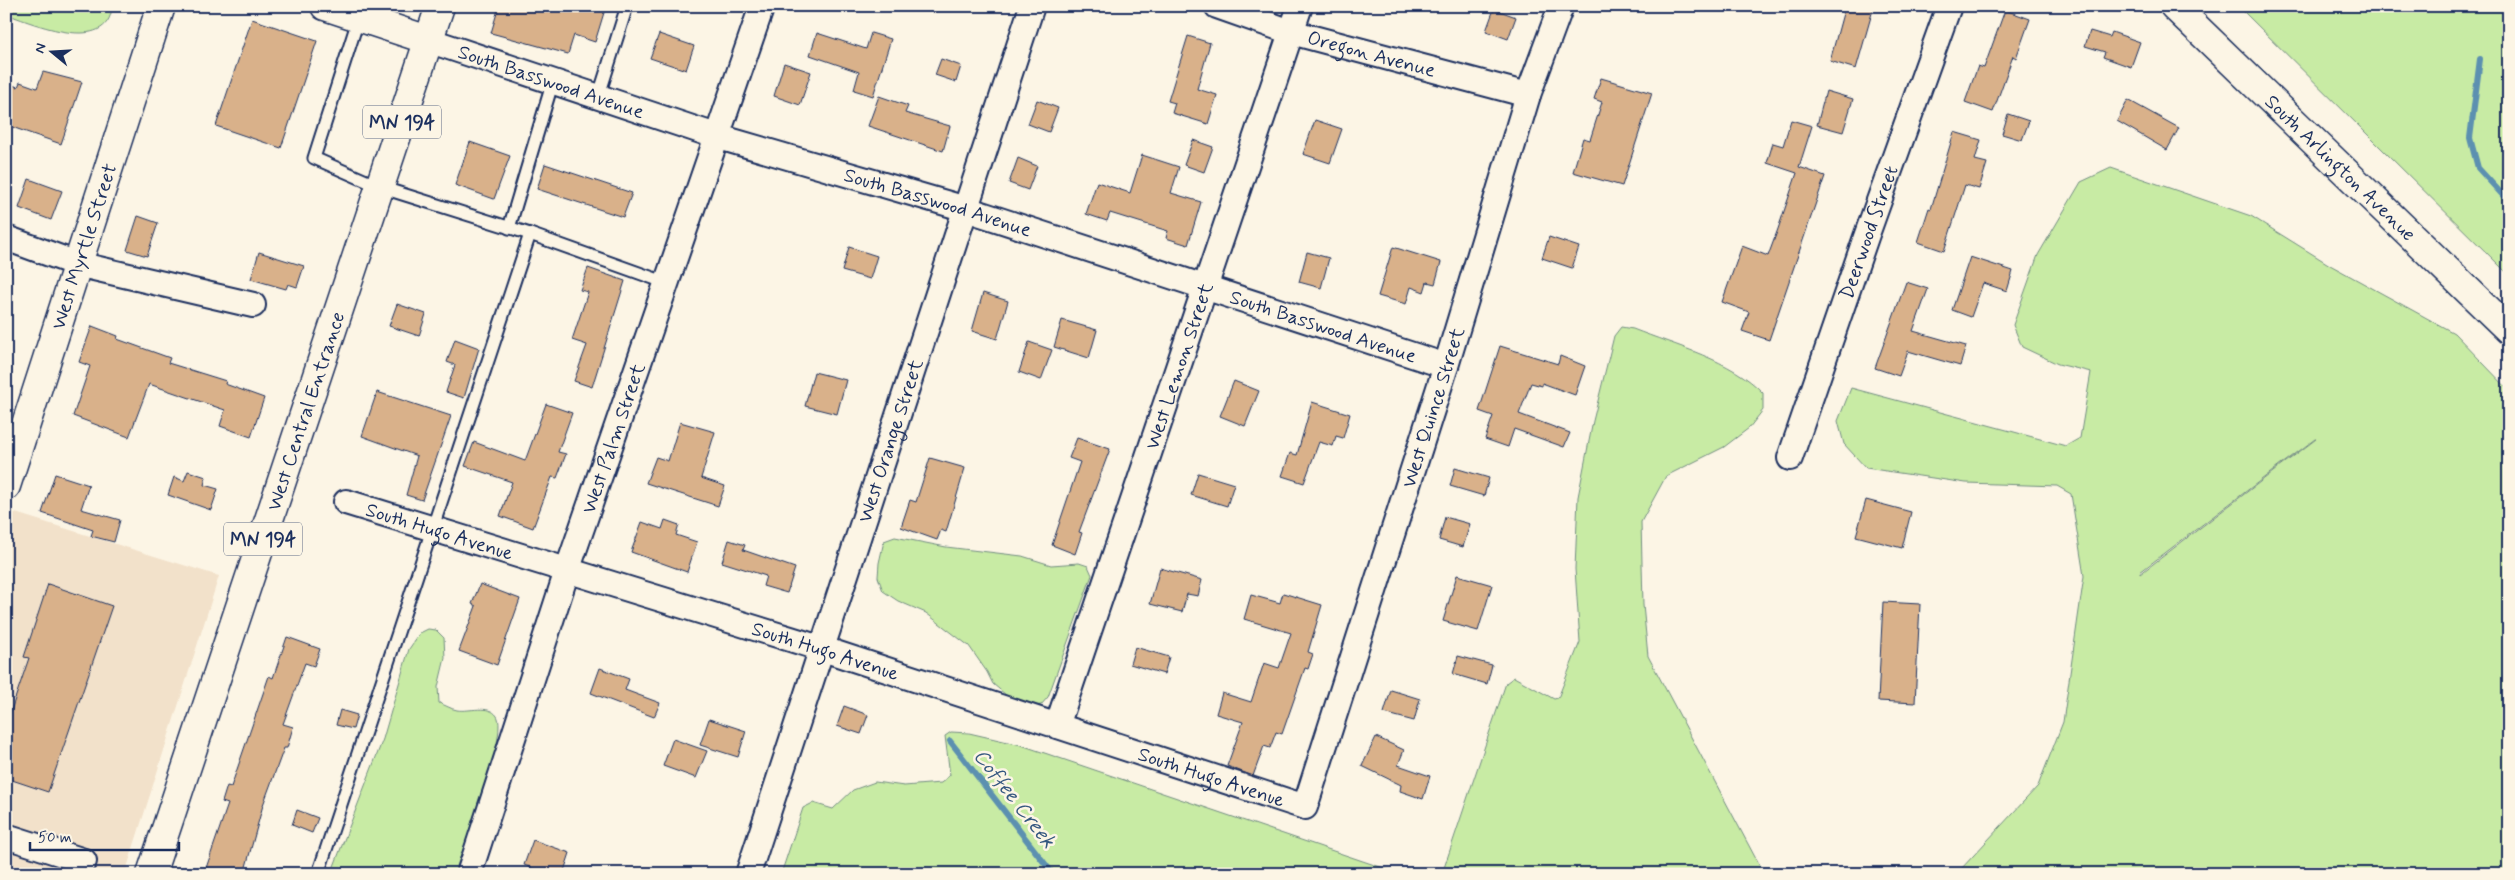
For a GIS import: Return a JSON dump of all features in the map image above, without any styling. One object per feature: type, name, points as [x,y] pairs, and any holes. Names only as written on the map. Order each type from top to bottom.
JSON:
[{"type":"main road","name":"West Myrtle Street","points":[[6,486],[160,6]]},
{"type":"main road","points":[[325,6],[428,40]]},
{"type":"main road","name":"West Central Entrance","points":[[152,874],[440,6]]},
{"type":"main road","name":"South Arlington Avenue","points":[[2174,6],[2509,330]]},
{"type":"street","name":"West Palm Street","points":[[469,874],[567,571],[762,6]]},
{"type":"street","name":"West Orange Street","points":[[748,874],[1032,6]]},
{"type":"street","name":"Oregon Avenue","points":[[1218,6],[1290,32],[1528,95]]},
{"type":"street","name":"West Lemon Street","points":[[1057,726],[1300,6]]},
{"type":"street","name":"West Quince Street","points":[[1304,807],[1446,366],[1528,95],[1561,6]]},
{"type":"street","name":"Deerwood Street","points":[[1790,458],[1866,237],[1949,6]]},
{"type":"street","name":"South Basswood Avenue","points":[[428,40],[599,95],[718,137],[966,209],[1446,366]]},
{"type":"street","points":[[6,238],[76,264],[254,305]]},
{"type":"street","name":"South Hugo Avenue","points":[[346,502],[823,649],[1304,807]]},
{"type":"street","points":[[6,836],[84,861]]},
{"type":"lane","points":[[599,95],[628,6]]},
{"type":"lane","points":[[359,17],[314,158],[380,187],[530,234],[667,283]]},
{"type":"lane","points":[[509,228],[553,81]]},
{"type":"lane","points":[[318,874],[530,234]]},
{"type":"shaded area","points":[[9,511],[219,576],[125,874],[6,874],[6,519]]},
{"type":"green space","points":[[6,6],[112,6],[108,21],[98,30],[84,33],[50,29],[33,24],[6,14]]},
{"type":"green space","points":[[2238,6],[2509,6],[2509,275]]},
{"type":"green space","points":[[2111,168],[2251,216],[2330,265],[2454,333],[2509,390],[2509,874],[1947,874],[1961,869],[2038,786],[2063,722],[2084,576],[2071,494],[2057,486],[1966,483],[1866,468],[1844,444],[1838,421],[1851,388],[2066,446],[2080,438],[2091,372],[2058,364],[2022,347],[2013,325],[2038,255],[2081,182]],"holes":[[[2316,439],[2140,574],[2140,572]]]},
{"type":"green space","points":[[1621,327],[1633,329],[1720,363],[1736,371],[1763,393],[1763,410],[1749,428],[1724,447],[1666,476],[1641,522],[1643,605],[1648,656],[1764,874],[1442,874],[1506,683],[1514,677],[1554,699],[1558,698],[1580,642],[1575,569],[1578,497],[1593,421],[1614,336]]},
{"type":"green space","points":[[895,537],[946,547],[1022,556],[1051,565],[1079,563],[1088,566],[1092,575],[1048,697],[1041,705],[1029,707],[1006,695],[993,684],[969,646],[926,613],[898,601],[883,591],[878,577],[879,563],[884,541]]},
{"type":"green space","points":[[428,629],[436,630],[444,638],[445,658],[438,687],[439,703],[457,710],[489,710],[497,716],[499,727],[497,745],[491,767],[475,818],[454,874],[331,874],[383,739],[409,649],[420,633]]},
{"type":"green space","points":[[951,732],[969,733],[1021,745],[1401,874],[781,874],[803,808],[813,803],[833,809],[853,790],[875,782],[904,786],[941,783],[950,775],[945,736]]},
{"type":"building","points":[[499,6],[606,6],[595,42],[574,35],[568,54],[491,33]]},
{"type":"building","points":[[1845,6],[1874,6],[1856,69],[1830,61]]},
{"type":"building","points":[[1494,9],[1516,17],[1508,39],[1486,31]]},
{"type":"building","points":[[2005,10],[2030,19],[2016,58],[2013,56],[1993,112],[1965,102],[1978,66],[1984,68]]},
{"type":"building","points":[[252,19],[317,41],[281,148],[216,126]]},
{"type":"building","points":[[2090,31],[2110,37],[2112,32],[2140,42],[2131,67],[2103,57],[2105,52],[2085,46]]},
{"type":"building","points":[[817,33],[866,49],[871,33],[891,39],[873,96],[854,90],[859,72],[810,55]]},
{"type":"building","points":[[659,34],[694,46],[686,70],[650,58]]},
{"type":"building","points":[[1188,36],[1210,43],[1197,89],[1217,95],[1208,124],[1172,113],[1175,103],[1168,101]]},
{"type":"building","points":[[941,59],[961,66],[956,82],[935,75]]},
{"type":"building","points":[[784,63],[811,72],[800,105],[774,96]]},
{"type":"building","points":[[43,72],[82,82],[61,144],[6,125],[6,83],[18,87],[20,82],[37,88]]},
{"type":"building","points":[[1601,78],[1652,93],[1622,186],[1573,172],[1583,138],[1590,140],[1602,102],[1594,99]]},
{"type":"building","points":[[1826,91],[1853,99],[1843,132],[1817,125]]},
{"type":"building","points":[[879,96],[908,106],[905,113],[950,126],[943,151],[868,126]]},
{"type":"building","points":[[1037,100],[1058,108],[1049,132],[1028,124]]},
{"type":"building","points":[[2128,100],[2179,128],[2167,150],[2117,121]]},
{"type":"building","points":[[2008,114],[2029,121],[2022,140],[2002,134]]},
{"type":"building","points":[[1315,120],[1342,129],[1330,163],[1303,154]]},
{"type":"building","points":[[1791,120],[1812,126],[1799,167],[1825,176],[1769,340],[1742,331],[1749,312],[1722,302],[1742,246],[1768,256],[1797,173],[1767,163],[1773,143],[1783,146]]},
{"type":"building","points":[[1954,132],[1981,140],[1975,160],[1987,163],[1979,189],[1965,185],[1944,251],[1918,242],[1929,208],[1931,209]]},
{"type":"building","points":[[1193,140],[1213,147],[1204,172],[1184,165]]},
{"type":"building","points":[[470,142],[510,156],[494,199],[455,185]]},
{"type":"building","points":[[1142,155],[1179,167],[1171,193],[1201,202],[1188,245],[1166,238],[1168,231],[1110,213],[1107,221],[1086,214],[1097,182],[1130,193]]},
{"type":"building","points":[[1018,158],[1037,166],[1028,190],[1009,183]]},
{"type":"building","points":[[545,164],[632,193],[623,217],[537,189]]},
{"type":"building","points":[[29,179],[62,191],[51,220],[19,208]]},
{"type":"building","points":[[138,216],[158,223],[147,256],[127,250]]},
{"type":"building","points":[[1549,237],[1579,247],[1572,268],[1542,258]]},
{"type":"building","points":[[849,247],[877,256],[870,279],[842,271]]},
{"type":"building","points":[[1393,247],[1441,262],[1435,284],[1427,282],[1424,292],[1411,287],[1406,304],[1378,296]]},
{"type":"building","points":[[259,252],[304,266],[297,287],[288,284],[286,289],[251,279]]},
{"type":"building","points":[[1307,252],[1329,258],[1321,288],[1299,282]]},
{"type":"building","points":[[1970,257],[2013,271],[2007,291],[1983,283],[1971,317],[1952,310]]},
{"type":"building","points":[[588,268],[625,281],[592,387],[574,381],[587,345],[572,340],[588,292],[580,290]]},
{"type":"building","points":[[1906,282],[1928,289],[1913,331],[1966,346],[1960,366],[1908,351],[1899,376],[1875,368]]},
{"type":"building","points":[[983,293],[1008,301],[997,339],[972,331]]},
{"type":"building","points":[[397,304],[426,314],[419,336],[389,326]]},
{"type":"building","points":[[1062,320],[1097,330],[1089,358],[1054,347]]},
{"type":"building","points":[[92,326],[118,336],[117,339],[170,358],[168,363],[226,381],[225,384],[264,398],[251,437],[220,426],[225,410],[149,384],[129,437],[73,416],[90,366],[79,362]]},
{"type":"building","points":[[455,339],[479,348],[464,398],[446,392],[455,365],[447,362]]},
{"type":"building","points":[[1029,342],[1052,350],[1041,380],[1019,372]]},
{"type":"building","points":[[1500,346],[1558,364],[1560,356],[1585,366],[1575,395],[1542,383],[1542,386],[1531,383],[1519,414],[1570,433],[1564,447],[1514,429],[1508,447],[1485,439],[1493,416],[1479,411]]},
{"type":"building","points":[[814,372],[846,380],[837,414],[805,406]]},
{"type":"building","points":[[1234,381],[1259,391],[1245,426],[1220,416]]},
{"type":"building","points":[[377,392],[451,416],[422,500],[406,495],[417,456],[362,436]]},
{"type":"building","points":[[1312,402],[1350,414],[1343,438],[1336,436],[1333,446],[1319,442],[1304,483],[1282,476],[1290,453],[1297,455]]},
{"type":"building","points":[[546,404],[572,413],[558,452],[566,454],[557,478],[552,477],[533,528],[500,516],[512,482],[465,466],[474,442],[525,461]]},
{"type":"building","points":[[680,422],[715,432],[701,478],[725,486],[718,506],[646,483],[656,457],[668,461]]},
{"type":"building","points":[[1077,438],[1110,449],[1079,532],[1082,533],[1075,554],[1052,545],[1080,462],[1069,458]]},
{"type":"building","points":[[930,458],[965,468],[946,532],[941,530],[937,540],[901,527],[910,500],[916,502]]},
{"type":"building","points":[[1455,468],[1489,478],[1484,496],[1450,486]]},
{"type":"building","points":[[188,471],[206,477],[204,485],[218,489],[211,510],[168,495],[174,477],[184,481]]},
{"type":"building","points":[[1198,473],[1234,484],[1227,506],[1191,495]]},
{"type":"building","points":[[55,474],[89,485],[81,509],[120,520],[114,542],[91,536],[93,530],[42,513]]},
{"type":"building","points":[[1866,500],[1911,512],[1902,548],[1856,536]]},
{"type":"building","points":[[1445,517],[1470,524],[1463,547],[1439,540]]},
{"type":"building","points":[[665,520],[679,525],[676,535],[697,542],[687,572],[631,552],[642,522],[662,529]]},
{"type":"building","points":[[729,540],[745,545],[743,550],[795,568],[787,593],[763,586],[766,576],[722,562]]},
{"type":"building","points":[[1160,568],[1202,580],[1198,596],[1187,594],[1182,612],[1150,604]]},
{"type":"building","points":[[1457,575],[1492,585],[1478,631],[1443,621]]},
{"type":"building","points":[[48,584],[112,606],[48,792],[6,778],[6,725],[29,658],[24,657]]},
{"type":"building","points":[[480,584],[520,599],[497,665],[459,651],[476,606],[472,604]]},
{"type":"building","points":[[1283,593],[1322,605],[1308,652],[1313,654],[1308,669],[1305,668],[1282,734],[1276,732],[1270,748],[1264,746],[1253,776],[1227,766],[1243,722],[1216,714],[1222,693],[1251,702],[1264,663],[1279,668],[1291,633],[1244,619],[1251,595],[1280,603]]},
{"type":"building","points":[[1883,602],[1920,604],[1915,703],[1878,701]]},
{"type":"building","points":[[287,637],[320,649],[314,666],[305,663],[283,724],[293,727],[287,748],[284,748],[263,805],[244,874],[204,874],[228,804],[222,802],[227,786],[231,787],[269,676],[273,678]]},
{"type":"building","points":[[1135,647],[1169,657],[1164,674],[1130,664]]},
{"type":"building","points":[[1458,656],[1492,665],[1487,684],[1453,674]]},
{"type":"building","points":[[600,668],[629,679],[625,690],[660,703],[654,717],[591,693]]},
{"type":"building","points":[[1391,690],[1420,699],[1414,721],[1384,713]]},
{"type":"building","points":[[844,706],[868,715],[861,734],[837,726]]},
{"type":"building","points":[[340,710],[357,715],[353,729],[336,725]]},
{"type":"building","points":[[709,719],[746,731],[738,757],[700,745]]},
{"type":"building","points":[[1376,737],[1404,750],[1398,765],[1430,776],[1423,799],[1400,791],[1401,785],[1362,766]]},
{"type":"building","points":[[673,739],[707,751],[696,778],[663,766]]},
{"type":"building","points":[[297,810],[318,818],[312,833],[292,825]]},
{"type":"building","points":[[533,840],[570,853],[563,874],[548,874],[524,865]]},
{"type":"waterway","points":[[2480,59],[2470,138],[2478,168],[2509,202]]},
{"type":"waterway","name":"Coffee Creek","points":[[950,741],[1053,874]]}]
